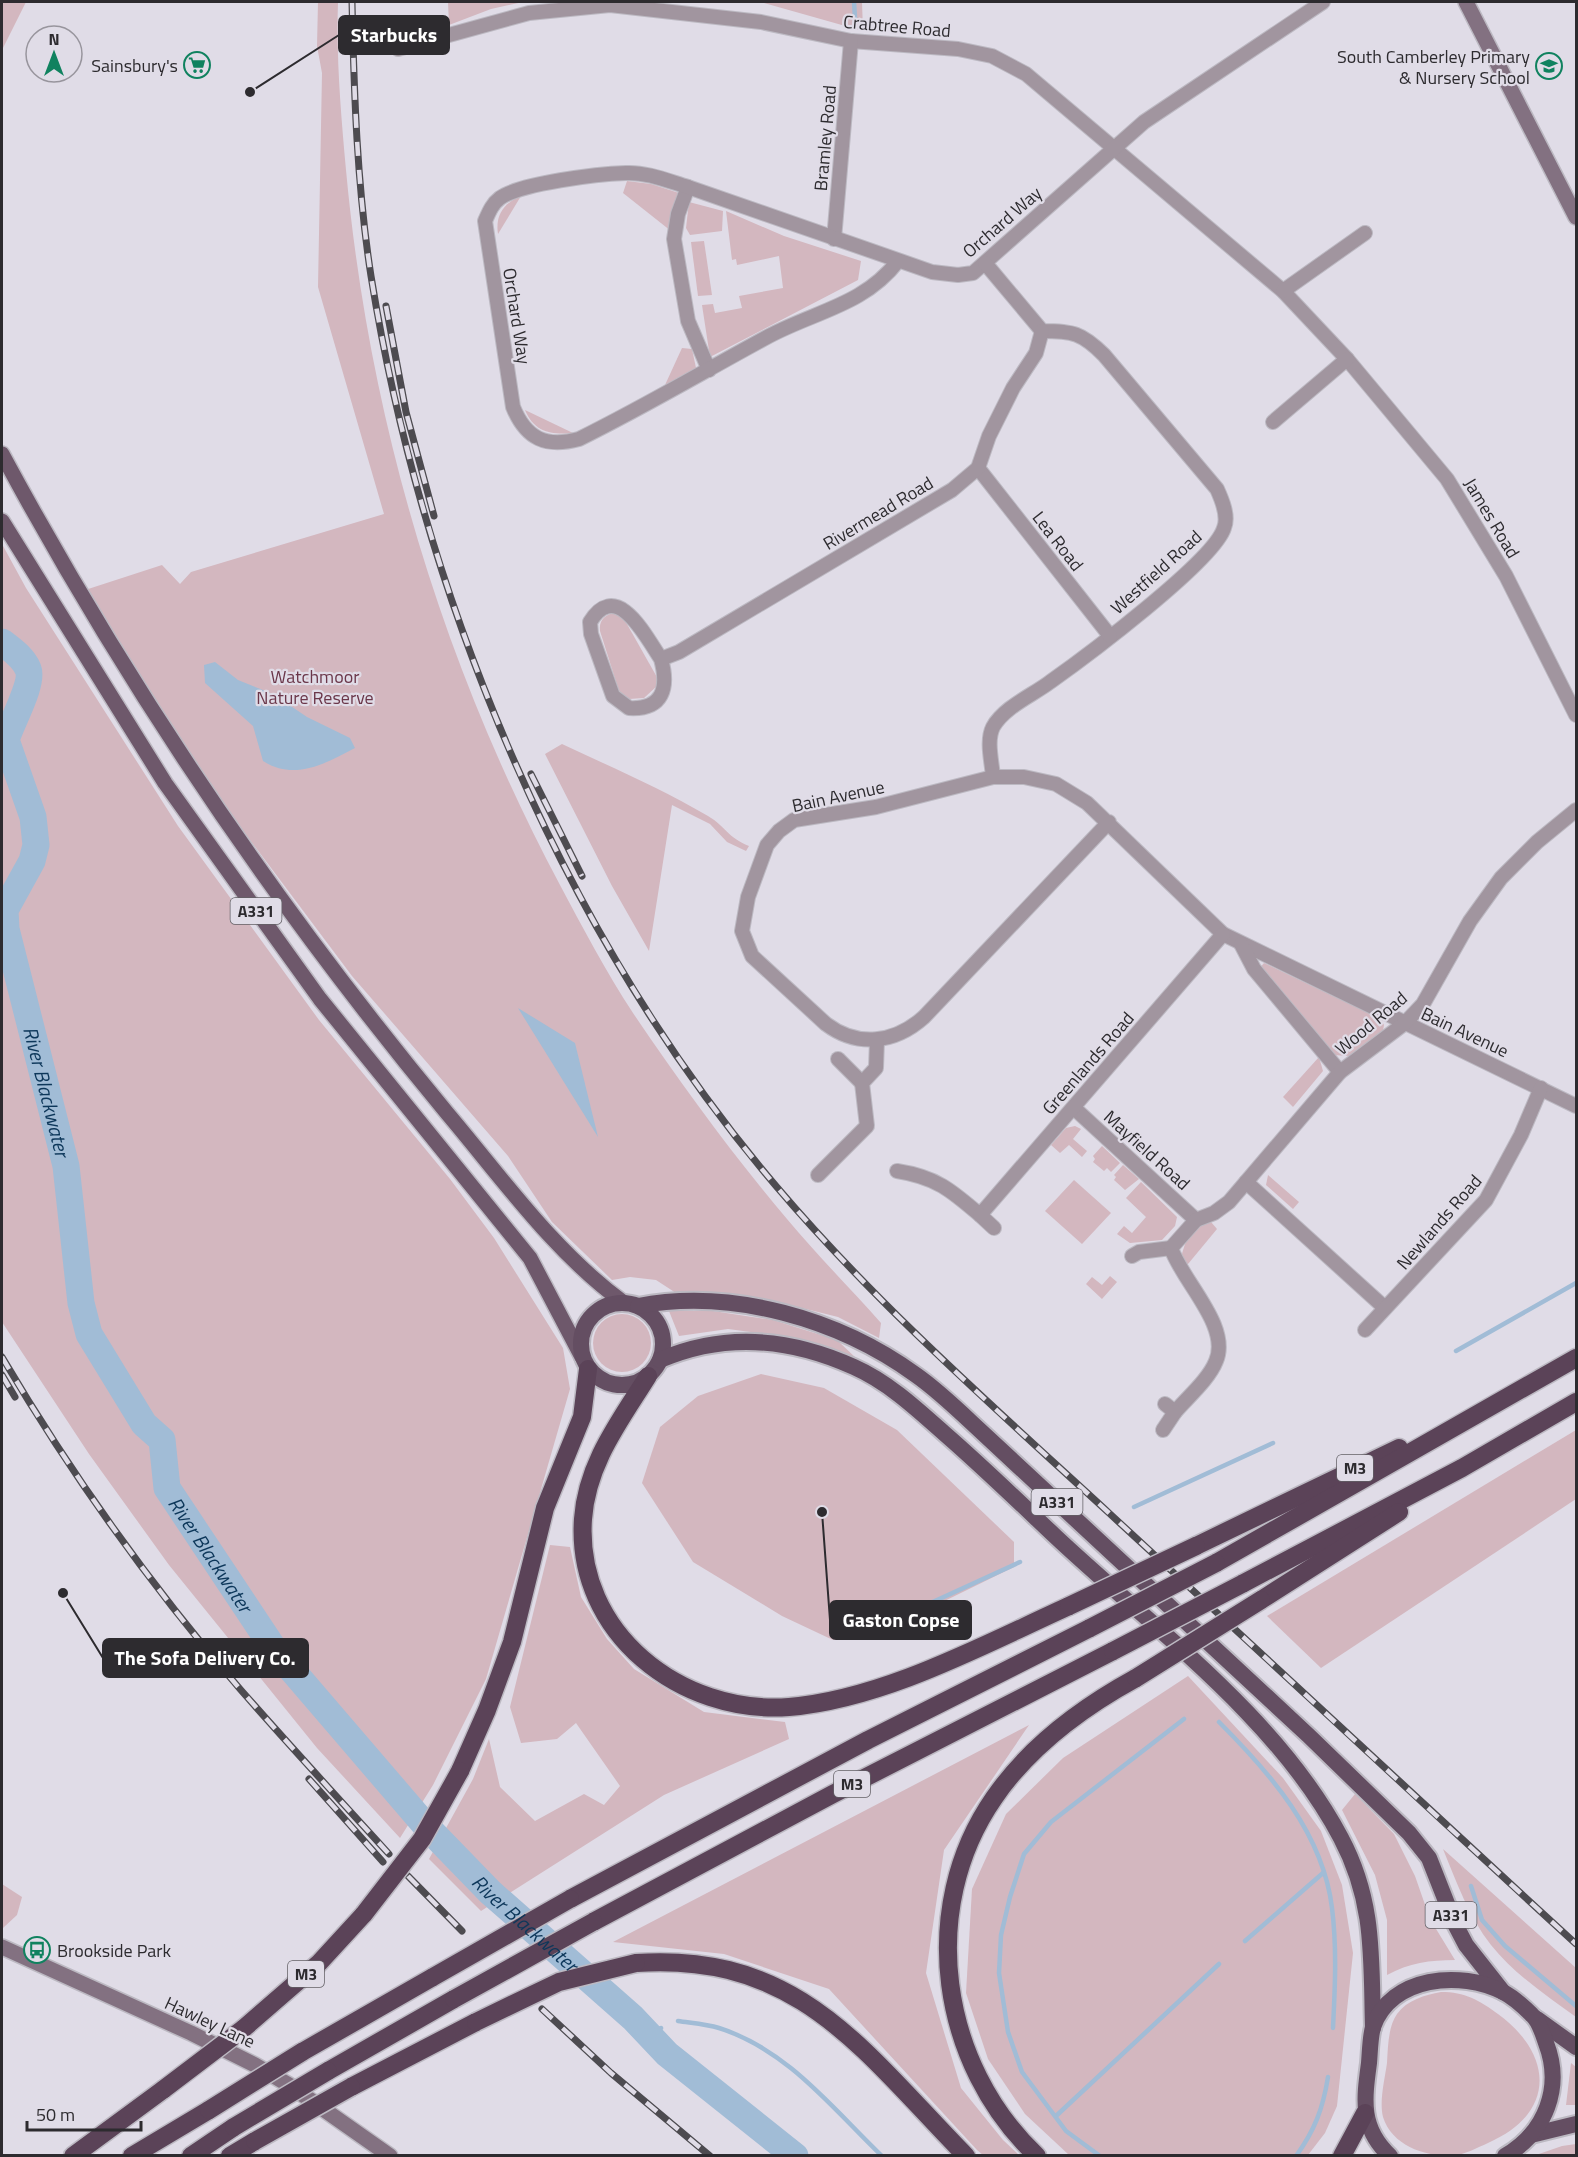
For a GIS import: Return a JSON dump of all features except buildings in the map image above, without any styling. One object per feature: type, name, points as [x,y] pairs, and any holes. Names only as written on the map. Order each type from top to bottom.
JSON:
[{"type":"highway","name":"A331","points":[[631,1305],[663,1302],[715,1303],[789,1315],[844,1334],[916,1375],[964,1416],[1309,1736],[1409,1833],[1429,1858],[1455,1924],[1466,1945],[1503,1992]]},
{"type":"highway","points":[[631,1305],[648,1312],[660,1329],[663,1339],[660,1360],[648,1376],[639,1382],[617,1386],[606,1383],[585,1363],[582,1333],[586,1323],[603,1307],[631,1305]]},
{"type":"highway","name":"A331","points":[[660,1360],[705,1344],[762,1341],[824,1354],[871,1376],[920,1411],[1210,1678],[1274,1741],[1329,1817],[1351,1859],[1366,1899],[1371,1932],[1373,2028]]},
{"type":"highway","name":"M3","points":[[132,2156],[302,2052],[570,1899],[868,1740],[1216,1563],[1576,1358]]},
{"type":"highway","name":"M3","points":[[74,2156],[243,2029],[319,1963],[364,1914],[423,1839],[460,1771],[487,1710],[512,1642],[545,1508],[582,1417],[585,1363]]},
{"type":"highway","name":"M3","points":[[648,1376],[602,1449],[586,1502],[583,1540],[594,1589],[617,1632],[635,1654],[678,1685],[707,1697],[755,1707],[787,1707],[824,1702],[937,1665],[1069,1606],[1516,1393]]},
{"type":"highway","name":"M3","points":[[191,2156],[234,2127],[328,2071],[593,1922],[833,1794],[1113,1651],[1462,1468],[1576,1402]]},
{"type":"highway","name":"M3","points":[[1037,2156],[992,2103],[978,2079],[961,2040],[954,2012],[949,1972],[949,1932],[956,1888],[969,1845],[993,1799],[1011,1776],[1050,1737],[1136,1678],[1353,1543],[1462,1468]]},
{"type":"highway","points":[[230,2156],[351,2087],[559,1982],[636,1963],[686,1962],[718,1966],[760,1978],[803,2000],[858,2044],[966,2156]]},
{"type":"highway","points":[[1342,2156],[1365,2113],[1373,2028],[1395,1998],[1428,1982],[1462,1980],[1503,1992],[1576,2047]]},
{"type":"highway","points":[[1524,2144],[1548,2109],[1552,2097],[1553,2072],[1548,2046],[1534,2016]]},
{"type":"highway","points":[[1365,2113],[1371,2130],[1390,2156]]},
{"type":"highway","points":[[1505,2156],[1524,2144],[1576,2124]]},
{"type":"main road","points":[[1466,2],[1576,217]]},
{"type":"main road","name":"A331","points":[[2,454],[69,576],[135,685],[265,876],[392,1044],[495,1171],[585,1272],[631,1305]]},
{"type":"main road","name":"A331","points":[[2,521],[165,783],[320,999],[530,1258],[585,1363]]},
{"type":"main road","name":"Hawley Lane","points":[[2,1947],[191,2033],[255,2065],[289,2085],[390,2156]]},
{"type":"street","points":[[1113,147],[1144,122],[1323,2]]},
{"type":"street","name":"Crabtree Road","points":[[398,49],[528,13],[610,5],[761,22],[851,41],[958,49],[993,56],[1026,74],[1113,147]]},
{"type":"street","name":"Bramley Road","points":[[834,239],[851,41]]},
{"type":"street","name":"Orchard Way","points":[[898,261],[883,280],[861,296],[772,334],[709,370],[579,438],[551,443],[532,435],[520,424],[512,402],[485,221],[490,208],[499,199],[516,189],[627,173],[651,176],[688,187],[932,272],[958,275],[973,273],[1113,147]]},
{"type":"street","name":"James Road","points":[[1113,147],[1284,291],[1347,359],[1448,479],[1506,576],[1576,716]]},
{"type":"street","points":[[688,187],[678,214],[674,238],[688,321],[709,370]]},
{"type":"street","points":[[1284,291],[1365,233]]},
{"type":"street","points":[[978,468],[989,436],[1013,388],[1036,353],[1042,332],[985,263]]},
{"type":"street","name":"Westfield Road","points":[[993,777],[990,735],[1002,716],[1110,636],[1216,544],[1225,526],[1224,503],[1217,489],[1089,340],[1071,331],[1042,332]]},
{"type":"street","points":[[1273,422],[1347,359]]},
{"type":"street","name":"Lea Road","points":[[978,468],[1110,636]]},
{"type":"street","name":"Rivermead Road","points":[[661,659],[679,652],[952,490],[978,468]]},
{"type":"street","points":[[611,606],[621,608],[630,614],[661,659],[665,674],[660,698],[640,709],[620,704],[613,696],[591,634],[590,622],[602,608],[611,606]]},
{"type":"street","name":"Bain Avenue","points":[[1109,822],[924,1017],[906,1031],[877,1040],[854,1038],[833,1030],[752,956],[742,931],[747,897],[767,845],[778,831],[794,820],[876,807],[993,777],[1024,777],[1056,784],[1087,803],[1109,822],[1157,872],[1223,934],[1576,1106]]},
{"type":"street","name":"Wood Road","points":[[1171,1248],[1196,1220],[1214,1213],[1229,1202],[1340,1072],[1405,1023],[1423,1004],[1470,921],[1501,878],[1536,842],[1576,810]]},
{"type":"street","name":"Greenlands Road","points":[[980,1215],[1223,934]]},
{"type":"street","points":[[1241,944],[1254,969],[1340,1072]]},
{"type":"street","points":[[862,1083],[876,1068],[877,1040]]},
{"type":"street","points":[[818,1175],[867,1126],[862,1083],[838,1059]]},
{"type":"street","name":"Newlands Road","points":[[1365,1330],[1486,1200],[1521,1135],[1541,1088]]},
{"type":"street","name":"Mayfield Road","points":[[1074,1108],[1196,1220]]},
{"type":"street","points":[[897,1171],[921,1175],[943,1184],[994,1228]]},
{"type":"street","points":[[1246,1182],[1385,1308]]},
{"type":"street","points":[[1126,1257],[1139,1252],[1171,1248],[1180,1271],[1217,1330],[1219,1344],[1212,1370],[1170,1408],[1163,1430]]},
{"type":"green space","points":[[2,2],[26,2],[2,50]]},
{"type":"green space","name":"Watchmoor Nature Reserve","points":[[318,2],[338,2],[341,107],[357,263],[373,356],[393,448],[417,538],[446,628],[480,715],[518,801],[560,885],[623,997],[688,1092],[746,1169],[798,1232],[881,1323],[879,1338],[838,1317],[790,1305],[676,1293],[656,1280],[630,1277],[612,1280],[552,1222],[508,1156],[352,976],[217,796],[82,591],[162,565],[180,584],[191,572],[384,514],[318,287],[322,73],[317,46]]},
{"type":"green space","points":[[448,2],[523,2],[491,9],[449,25]]},
{"type":"green space","points":[[745,2],[862,2],[863,31],[764,3]]},
{"type":"green space","points":[[627,181],[651,184],[682,194],[671,231],[623,193]]},
{"type":"green space","points":[[521,196],[498,234],[499,215],[502,210]]},
{"type":"green space","points":[[689,202],[723,211],[722,231],[690,235],[686,228]]},
{"type":"green space","points":[[726,211],[784,236],[861,261],[858,280],[710,357],[702,305],[713,304],[715,313],[742,308],[739,296],[783,288],[779,256],[737,265],[736,259],[732,260]]},
{"type":"green space","points":[[704,241],[712,295],[698,296],[691,242]]},
{"type":"green space","points":[[682,348],[692,349],[696,368],[665,385]]},
{"type":"green space","points":[[525,410],[573,433],[544,430],[533,423]]},
{"type":"green space","points":[[2,544],[26,588],[178,826],[319,1020],[450,1179],[494,1238],[563,1348],[570,1389],[486,1679],[433,1785],[400,1838],[317,1748],[169,1565],[89,1454],[2,1322]]},
{"type":"green space","points":[[612,613],[623,617],[658,679],[657,686],[644,698],[629,699],[619,691],[600,631],[602,620]]},
{"type":"green space","points":[[562,744],[691,806],[749,846],[746,851],[727,842],[710,824],[672,805],[649,951],[612,886],[545,754]]},
{"type":"green space","points":[[1264,963],[1381,1019],[1384,1025],[1383,1031],[1349,1056],[1333,1055],[1259,969]]},
{"type":"green space","points":[[1319,1057],[1323,1071],[1293,1107],[1283,1097]]},
{"type":"green space","points":[[1075,1126],[1081,1129],[1073,1139],[1087,1151],[1082,1157],[1069,1145],[1060,1153],[1051,1145],[1066,1128]]},
{"type":"green space","points":[[1102,1146],[1120,1163],[1111,1172],[1107,1168],[1104,1171],[1093,1162],[1095,1159],[1093,1156]]},
{"type":"green space","points":[[1123,1165],[1139,1179],[1125,1190],[1114,1180],[1116,1177],[1114,1175]]},
{"type":"green space","points":[[1268,1175],[1299,1202],[1293,1209],[1266,1185]]},
{"type":"green space","points":[[1074,1180],[1111,1213],[1082,1244],[1045,1211]]},
{"type":"green space","points":[[1141,1182],[1177,1217],[1175,1226],[1162,1240],[1130,1243],[1117,1234],[1124,1226],[1132,1233],[1146,1217],[1126,1198]]},
{"type":"green space","points":[[1211,1222],[1217,1229],[1188,1264],[1183,1265],[1182,1253],[1190,1235],[1199,1226]]},
{"type":"green space","points":[[1110,1276],[1117,1282],[1102,1299],[1086,1284],[1092,1277],[1102,1285]]},
{"type":"green space","points":[[669,1311],[713,1311],[773,1320],[837,1340],[857,1359],[790,1337],[728,1329],[679,1336]]},
{"type":"green space","points":[[622,1314],[638,1319],[646,1327],[651,1343],[646,1359],[638,1367],[622,1372],[606,1367],[598,1359],[593,1343],[598,1327],[606,1319]]},
{"type":"green space","points":[[761,1374],[824,1388],[897,1430],[1014,1542],[1014,1567],[877,1634],[833,1640],[782,1616],[693,1562],[642,1483],[660,1427],[698,1396]]},
{"type":"green space","points":[[1576,1430],[1576,1499],[1321,1668],[1267,1616]]},
{"type":"green space","points":[[550,1545],[570,1547],[581,1597],[607,1639],[634,1669],[704,1712],[785,1722],[789,1739],[664,1795],[481,1911],[429,1859],[473,1779],[489,1739],[500,1787],[535,1821],[584,1794],[604,1805],[620,1786],[576,1723],[557,1739],[521,1743],[510,1707]]},
{"type":"green space","points":[[1188,1676],[1283,1778],[1321,1831],[1342,1885],[1353,1953],[1337,2106],[1325,2133],[1308,2155],[1069,2155],[1025,2114],[988,2059],[966,1993],[972,1889],[1006,1814],[1063,1758]]},
{"type":"green space","points":[[1029,1725],[944,1850],[926,1973],[961,2088],[1003,2140],[1019,2155],[983,2155],[977,2150],[829,1989],[724,1954],[613,1942]]},
{"type":"green space","points":[[1355,1794],[1394,1834],[1415,1876],[1430,1919],[1455,1960],[1420,1963],[1387,1975],[1387,1920],[1375,1875],[1342,1810]]},
{"type":"green space","points":[[1443,1849],[1576,1968],[1576,2017],[1520,1975],[1491,1945],[1470,1911]]},
{"type":"green space","points":[[2,1884],[22,1897],[17,1915],[3,1928]]},
{"type":"green space","points":[[1441,1992],[1457,1993],[1478,2001],[1517,2030],[1530,2048],[1538,2066],[1540,2083],[1536,2101],[1526,2117],[1510,2131],[1480,2147],[1454,2156],[1432,2154],[1411,2148],[1387,2127],[1382,2111],[1389,2037],[1394,2019],[1401,2009],[1411,2002]]},
{"type":"green space","points":[[1571,2063],[1576,2067],[1576,2105],[1566,2105]]},
{"type":"green space","points":[[1576,2144],[1576,2155],[1536,2155],[1562,2146]]},
{"type":"water","points":[[215,662],[238,680],[273,694],[307,717],[350,738],[355,748],[332,760],[298,770],[286,770],[263,761],[253,726],[205,683],[204,665]]},
{"type":"water","points":[[518,1008],[575,1043],[598,1137]]},
{"type":"waterway","points":[[854,2],[855,18]]},
{"type":"waterway","name":"River Blackwater","points":[[2,642],[20,657],[28,669],[28,684],[6,740],[33,817],[36,845],[32,861],[5,910],[6,929],[66,1166],[81,1303],[89,1334],[144,1424],[162,1440],[167,1488],[274,1649],[425,1825],[490,1892],[633,2018],[667,2054],[795,2156]]},
{"type":"waterway","points":[[1456,1351],[1576,1283]]},
{"type":"waterway","points":[[1134,1507],[1273,1443]]},
{"type":"waterway","points":[[889,1622],[1020,1562]]},
{"type":"waterway","points":[[1100,2156],[1066,2131],[1022,2072],[1008,2032],[999,1973],[1001,1935],[1024,1854],[1051,1822],[1184,1719]]},
{"type":"waterway","points":[[1219,1722],[1275,1783],[1306,1830],[1318,1854],[1327,1881],[1334,1923],[1333,2028]]},
{"type":"waterway","points":[[1245,1941],[1323,1873]]},
{"type":"waterway","points":[[1471,1886],[1482,1920],[1505,1946],[1576,2006]]},
{"type":"waterway","points":[[1056,2116],[1219,1964]]},
{"type":"waterway","points":[[678,2021],[719,2028],[767,2051],[808,2082],[882,2156]]},
{"type":"waterway","points":[[649,2035],[661,2028]]},
{"type":"waterway","points":[[1296,2156],[1317,2118],[1324,2099],[1328,2077]]},
{"type":"railway","points":[[352,2],[359,174],[366,242],[395,398],[426,519],[466,640],[513,758],[568,873],[630,984],[700,1088],[776,1186],[855,1273],[980,1395],[1576,1944]]},
{"type":"railway","points":[[386,306],[406,412],[434,516]]},
{"type":"railway","points":[[531,774],[582,876]]},
{"type":"railway","points":[[2,1357],[84,1486],[175,1610],[240,1689],[389,1854]]},
{"type":"railway","points":[[2,1375],[15,1397]]},
{"type":"railway","points":[[309,1779],[383,1862]]},
{"type":"railway","points":[[408,1876],[462,1931]]},
{"type":"railway","points":[[542,2009],[611,2073],[710,2156]]},
{"type":"place","name":"Sainsbury's","points":[[197,65]]},
{"type":"place","name":"South Camberley Primary & Nursery School","points":[[1549,66]]},
{"type":"place","name":"Starbucks","points":[[250,92]]},
{"type":"place","name":"Gaston Copse","points":[[822,1512]]},
{"type":"place","name":"The Sofa Delivery Co.","points":[[63,1593]]},
{"type":"place","name":"Brookside Park","points":[[37,1950]]}]
